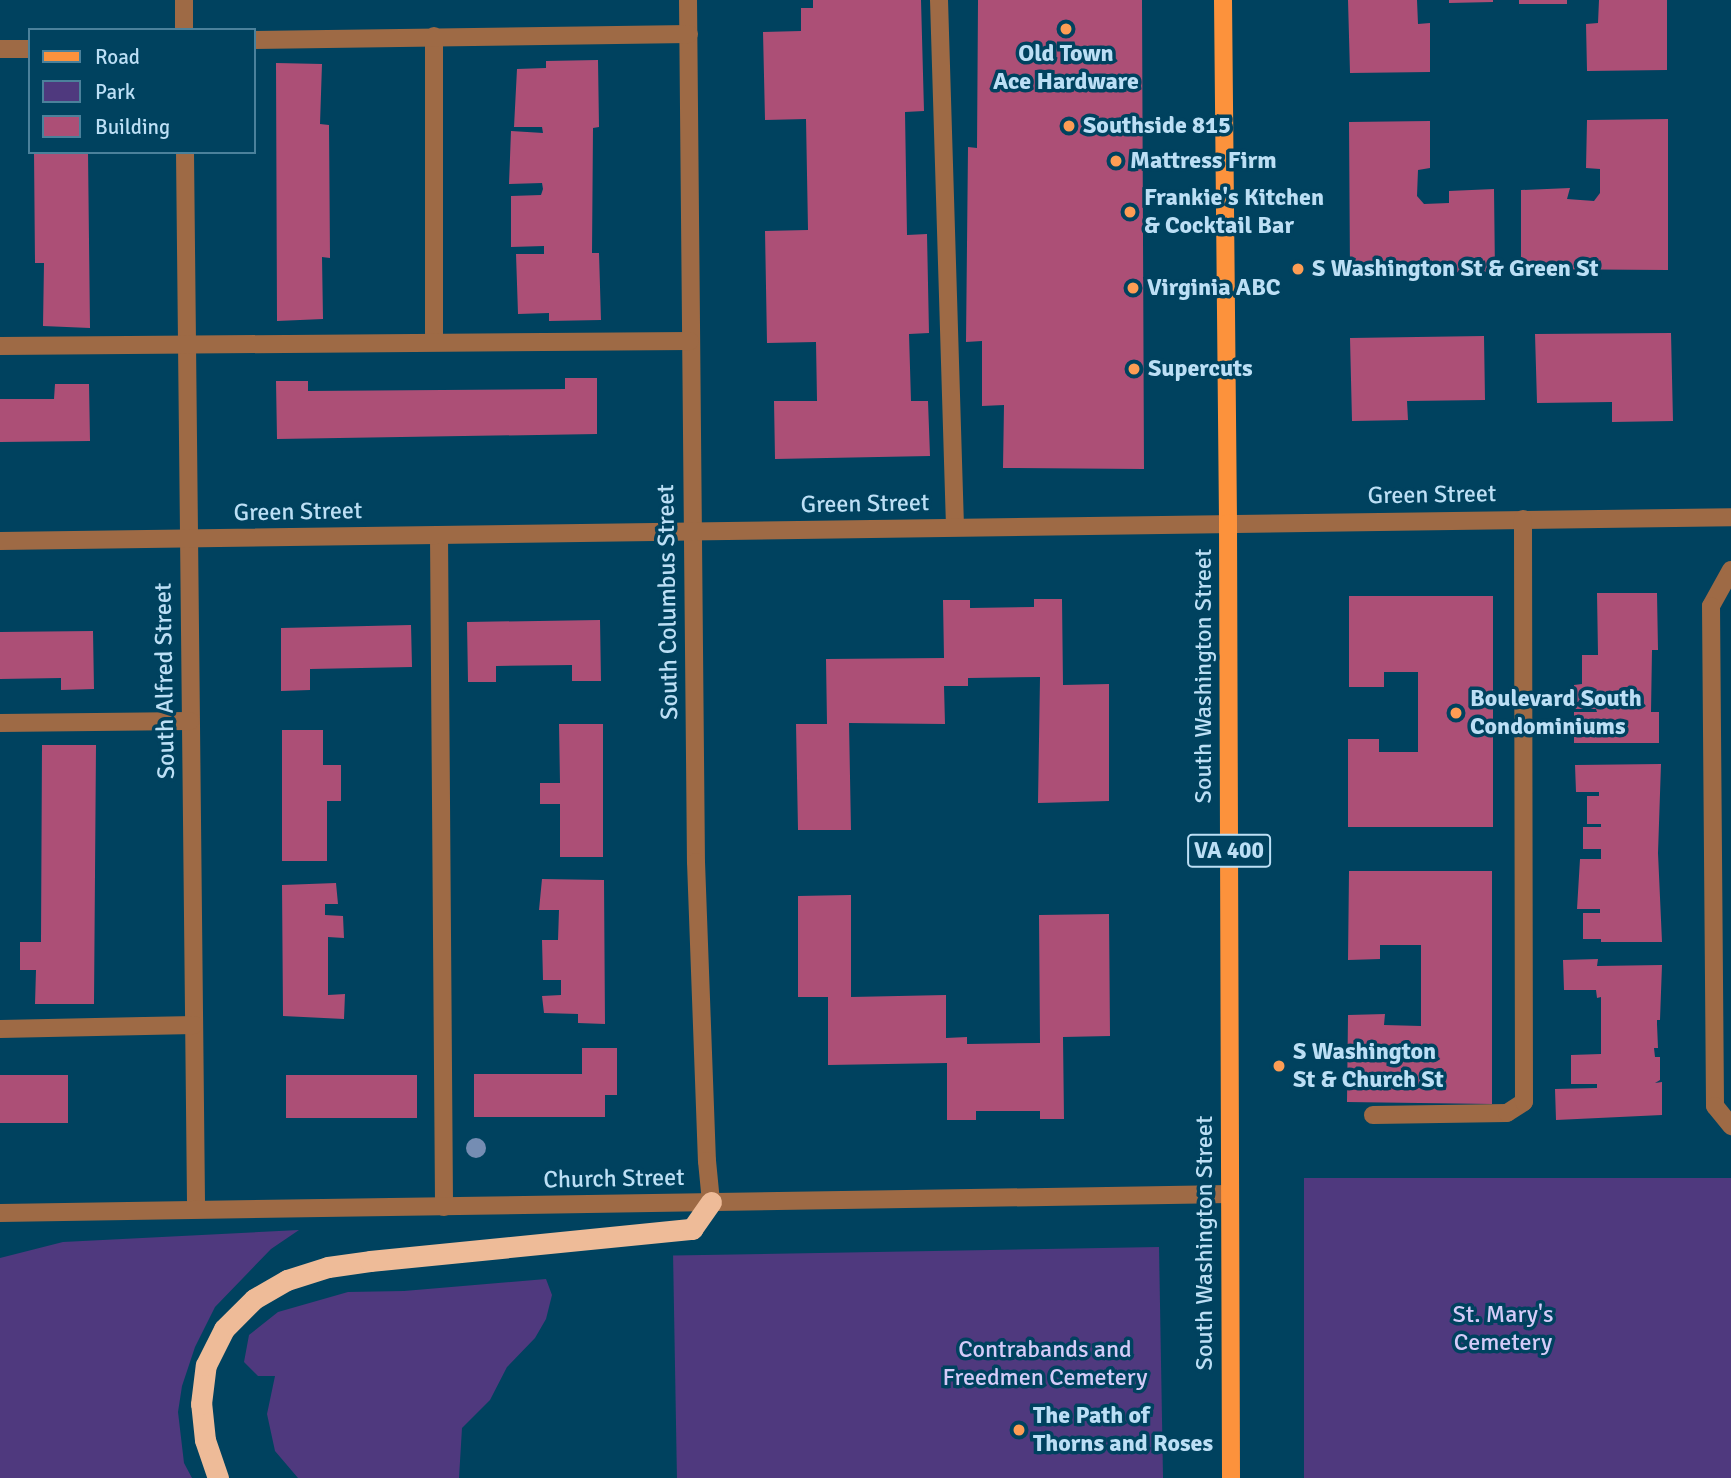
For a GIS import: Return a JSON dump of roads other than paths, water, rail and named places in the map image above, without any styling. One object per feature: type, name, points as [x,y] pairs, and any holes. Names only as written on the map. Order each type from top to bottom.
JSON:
[{"type":"highway","points":[[218,1478],[205,1440],[201,1404],[206,1365],[224,1329],[254,1299],[286,1280],[328,1267],[370,1261],[692,1229],[711,1202]]},
{"type":"main road","name":"South Washington Street","points":[[1223,0],[1228,523],[1231,1478]]},
{"type":"street","points":[[184,0],[184,28]]},
{"type":"street","name":"South Columbus Street","points":[[688,0],[696,875],[707,1161],[711,1202]]},
{"type":"street","points":[[939,0],[955,527]]},
{"type":"street","points":[[256,40],[689,34]]},
{"type":"street","points":[[434,36],[434,342]]},
{"type":"street","points":[[0,49],[28,49]]},
{"type":"street","name":"South Alfred Street","points":[[185,154],[196,1209]]},
{"type":"street","points":[[0,346],[690,341]]},
{"type":"street","name":"Green Street","points":[[0,541],[1731,517]]},
{"type":"street","points":[[1373,1115],[1507,1113],[1524,1102],[1523,519]]},
{"type":"street","points":[[439,534],[444,1207]]},
{"type":"street","points":[[1731,570],[1711,606],[1715,1106],[1731,1126]]},
{"type":"street","points":[[0,723],[190,721]]},
{"type":"street","points":[[0,1028],[194,1026]]},
{"type":"street","name":"Church Street","points":[[0,1213],[1230,1194]]},
{"type":"place","name":"Old Town Ace Hardware","points":[[1066,29]]},
{"type":"place","name":"Southside 815","points":[[1069,126]]},
{"type":"place","name":"Mattress Firm","points":[[1116,161]]},
{"type":"place","name":"Frankie's Kitchen & Cocktail Bar","points":[[1130,212]]},
{"type":"place","name":"S Washington St & Green St","points":[[1298,269]]},
{"type":"place","name":"Virginia ABC","points":[[1133,288]]},
{"type":"place","name":"Supercuts","points":[[1134,369]]},
{"type":"place","name":"Boulevard South Condominiums","points":[[1456,713]]},
{"type":"place","name":"S Washington St & Church St","points":[[1279,1066]]},
{"type":"place","name":"The Path of Thorns and Roses","points":[[1019,1430]]},
{"type":"park label","name":"St. Mary's Cemetery","points":[[1503,1329]]},
{"type":"park label","name":"Contrabands and Freedmen Cemetery","points":[[1045,1364]]}]
